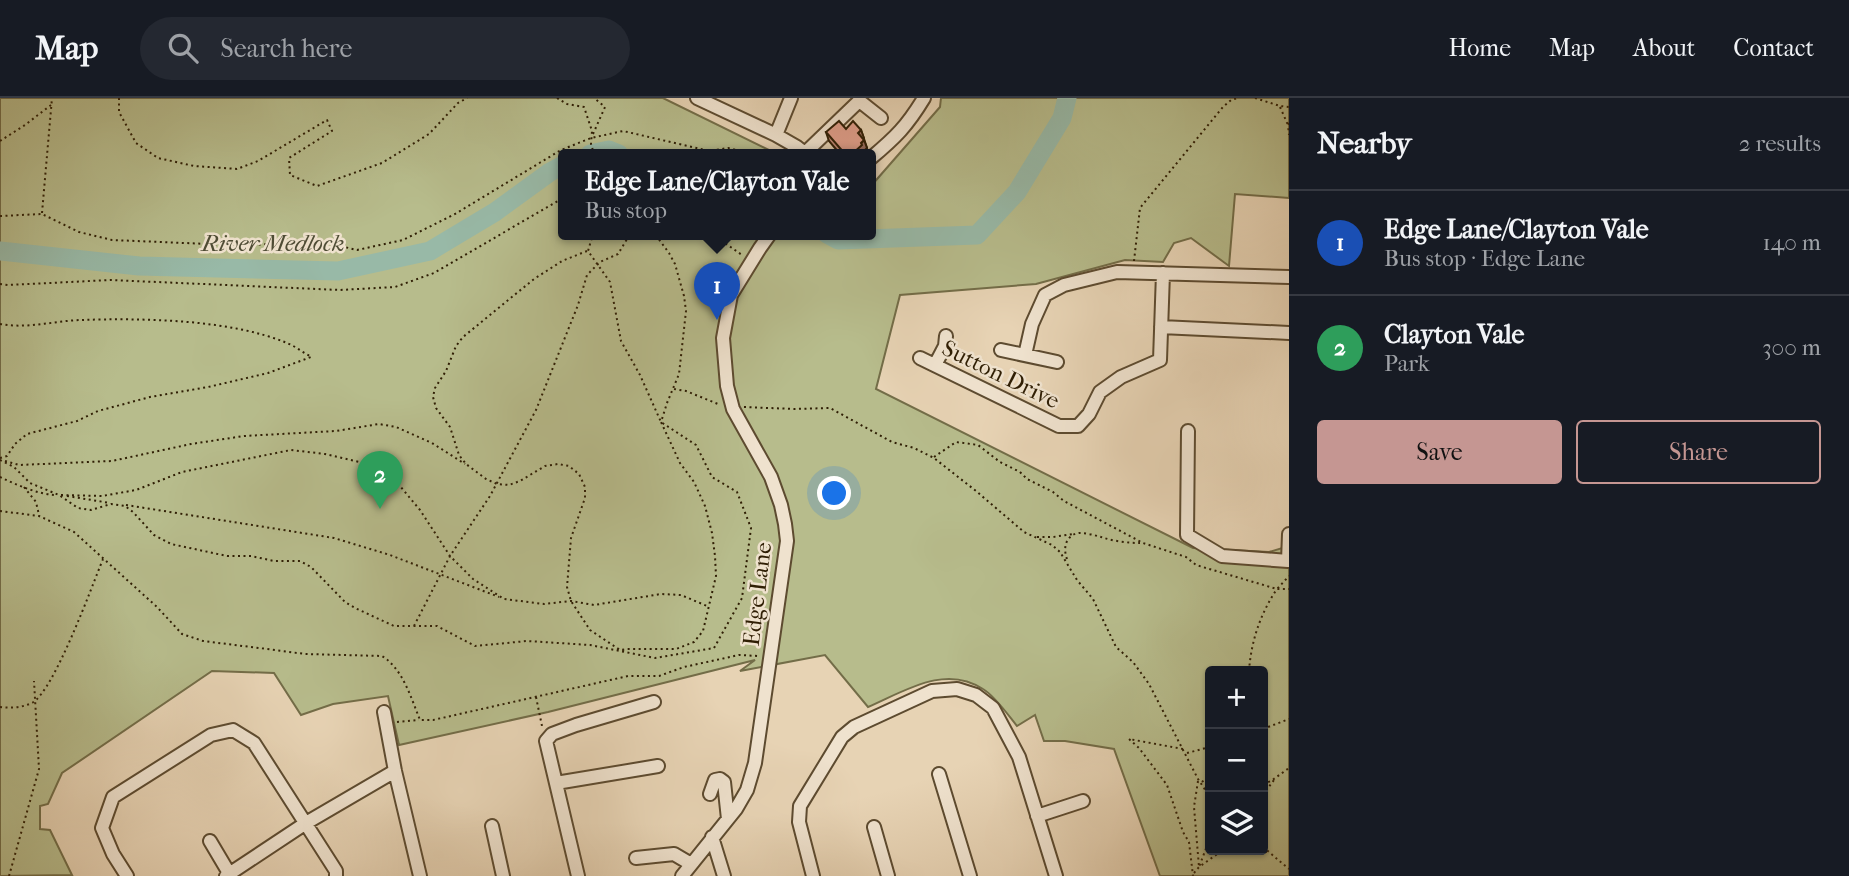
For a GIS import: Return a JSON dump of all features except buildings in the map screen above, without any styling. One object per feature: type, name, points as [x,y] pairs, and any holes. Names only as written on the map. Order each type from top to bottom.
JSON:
[{"type":"street","points":[[697,98],[800,149]]},
{"type":"street","points":[[776,135],[791,98]]},
{"type":"street","points":[[876,154],[909,123],[924,98]]},
{"type":"street","points":[[809,149],[857,103],[862,103],[881,118]]},
{"type":"street","name":"Edge Lane","points":[[682,876],[736,809],[747,790],[755,763],[787,541],[785,524],[771,477],[733,409],[727,386],[723,338],[731,295],[766,240]]},
{"type":"street","points":[[1025,355],[1032,324],[1045,295],[1064,285],[1117,272],[1289,276]]},
{"type":"street","name":"Sutton Drive","points":[[920,358],[1059,426],[1078,426],[1089,414],[1100,392],[1121,377],[1160,360],[1163,273]]},
{"type":"street","points":[[1161,327],[1289,333]]},
{"type":"street","points":[[935,365],[946,336]]},
{"type":"street","points":[[1001,350],[1057,362]]},
{"type":"street","points":[[1188,431],[1187,535],[1222,556],[1288,561],[1289,534]]},
{"type":"street","points":[[814,876],[799,822],[800,806],[842,737],[854,727],[932,691],[957,689],[976,695],[993,708],[1019,757],[1056,876]]},
{"type":"street","points":[[578,876],[546,741],[552,734],[576,725],[654,702]]},
{"type":"street","points":[[386,719],[395,771],[420,876]]},
{"type":"street","points":[[127,876],[113,854],[102,828],[113,797],[211,735],[233,730],[254,743],[336,871],[336,876]]},
{"type":"street","points":[[556,783],[659,765]]},
{"type":"street","points":[[210,841],[228,875],[306,823],[395,771]]},
{"type":"street","points":[[939,774],[965,875]]},
{"type":"street","points":[[710,794],[715,780],[724,782],[728,818]]},
{"type":"street","points":[[1037,816],[1083,801]]},
{"type":"street","points":[[492,826],[503,876]]},
{"type":"street","points":[[874,827],[888,876]]},
{"type":"street","points":[[712,837],[724,876]]},
{"type":"street","points":[[636,858],[674,854],[691,864]]},
{"type":"path","points":[[42,214],[54,98]]},
{"type":"path","points":[[119,98],[118,112],[136,143],[158,158],[194,166],[237,169],[258,161],[327,120],[332,131],[289,158],[290,176],[317,186],[382,163],[429,134],[458,103],[467,98]]},
{"type":"path","points":[[557,98],[567,104],[584,107],[592,131],[592,149]]},
{"type":"path","points":[[592,138],[606,107],[594,98]]},
{"type":"path","points":[[1133,272],[1140,208],[1223,107],[1238,98]]},
{"type":"path","points":[[1255,98],[1289,107]]},
{"type":"path","points":[[0,141],[52,103]]},
{"type":"path","points":[[1280,106],[1288,124],[1289,135]]},
{"type":"path","points":[[564,149],[592,138],[623,131],[700,149]]},
{"type":"path","points":[[0,216],[42,214],[79,232],[112,240],[233,244],[328,243],[357,250],[402,240],[455,214],[558,152]]},
{"type":"path","points":[[0,284],[111,280],[340,290],[396,287],[434,273],[558,201]]},
{"type":"path","points":[[0,459],[19,465],[99,462],[244,436],[335,431],[379,424],[396,427],[432,443],[497,484],[509,485],[520,481],[545,466],[569,466],[579,474],[585,487],[585,498],[571,538],[567,587],[571,601],[590,630],[620,650],[676,649],[694,642],[704,631],[716,576],[712,533],[705,506],[694,482],[680,463],[640,375],[621,341],[610,282],[588,251],[591,240]]},
{"type":"path","points":[[414,626],[450,556],[497,484],[536,410],[587,275],[600,262],[618,254],[626,240]]},
{"type":"path","points":[[659,240],[675,264],[686,311],[679,374],[661,422]]},
{"type":"path","points":[[720,240],[751,262]]},
{"type":"path","points":[[478,473],[459,455],[450,428],[436,408],[433,397],[435,388],[463,337],[534,279],[562,261],[588,251]]},
{"type":"path","points":[[0,324],[40,326],[78,320],[165,320],[220,325],[276,339],[311,357],[268,373],[150,397],[97,411],[77,421],[27,434],[15,444],[8,456],[0,459]]},
{"type":"path","points":[[673,388],[733,409],[830,408],[892,442],[914,448],[934,458],[1024,533],[1052,545],[1060,552],[1077,580],[1093,599],[1116,647],[1133,662],[1149,684],[1207,792]]},
{"type":"path","points":[[0,459],[14,467],[30,482],[59,495],[78,508],[91,510],[111,504],[125,506],[154,535],[171,544],[227,556],[300,561],[311,567],[345,602],[394,626],[437,626],[475,646],[527,641],[590,646],[655,658],[714,648],[742,598],[751,528],[737,492],[712,477],[696,445],[661,422]]},
{"type":"path","points":[[934,458],[956,442],[978,444],[1027,479],[1143,543],[1186,557],[1196,565],[1277,589],[1289,589]]},
{"type":"path","points":[[0,477],[49,495],[102,496],[136,490],[182,472],[291,450],[325,454],[385,468],[420,510],[450,556],[473,579],[504,599]]},
{"type":"path","points":[[24,487],[36,502],[39,516]]},
{"type":"path","points":[[59,495],[334,538],[390,555],[504,599],[544,604],[571,601],[594,605],[661,594],[681,595],[709,607]]},
{"type":"path","points":[[0,511],[39,516],[74,532],[183,634],[203,641],[275,650],[382,656],[390,661],[407,686],[420,720]]},
{"type":"path","points":[[1068,564],[1063,551],[1074,534]]},
{"type":"path","points":[[1034,536],[1095,535],[1130,543],[1143,543]]},
{"type":"path","points":[[0,707],[18,708],[35,701],[44,691],[60,662],[103,559]]},
{"type":"path","points":[[1249,666],[1256,631],[1277,589],[1289,576]]},
{"type":"path","points":[[386,719],[433,720],[628,676],[659,676],[684,667],[739,655],[770,656]]},
{"type":"path","points":[[9,876],[39,769],[34,681]]},
{"type":"path","points":[[535,696],[546,741]]},
{"type":"path","points":[[1268,727],[1289,719]]},
{"type":"path","points":[[1193,876],[1189,842],[1167,785],[1129,739],[1185,751],[1205,748]]},
{"type":"path","points":[[1268,782],[1289,768]]},
{"type":"path","points":[[1265,792],[1275,778]]},
{"type":"path","points":[[1198,779],[1194,817],[1199,867]]},
{"type":"path","points":[[1201,783],[1205,779]]},
{"type":"path","points":[[1193,876],[1205,851]]},
{"type":"path","points":[[1268,852],[1289,869]]},
{"type":"path","points":[[1199,867],[1216,855]]},
{"type":"green space","points":[[0,98],[663,98],[767,149],[558,149],[558,240],[876,240],[876,180],[940,107],[941,98],[1289,98],[1289,198],[1235,194],[1229,266],[1191,238],[1174,243],[1163,262],[1125,260],[1036,284],[900,295],[876,389],[1193,548],[1269,552],[1289,546],[1289,876],[1160,876],[1114,749],[1065,741],[1044,741],[1035,715],[1017,726],[988,692],[969,682],[954,679],[925,683],[868,707],[825,655],[740,671],[755,660],[548,712],[399,745],[388,696],[333,704],[301,715],[274,673],[212,671],[62,773],[48,804],[40,806],[40,829],[50,830],[72,875],[0,876]]},
{"type":"waterway","name":"River Medlock","points":[[876,239],[977,235],[1017,192],[1062,118],[1067,98]]},
{"type":"waterway","name":"River Medlock","points":[[0,251],[139,266],[338,271],[430,251],[495,212],[558,168]]},
{"type":"place","name":"Edge Lane/Clayton Vale","points":[[717,320]]},
{"type":"place","name":"Clayton Vale","points":[[380,509]]}]
